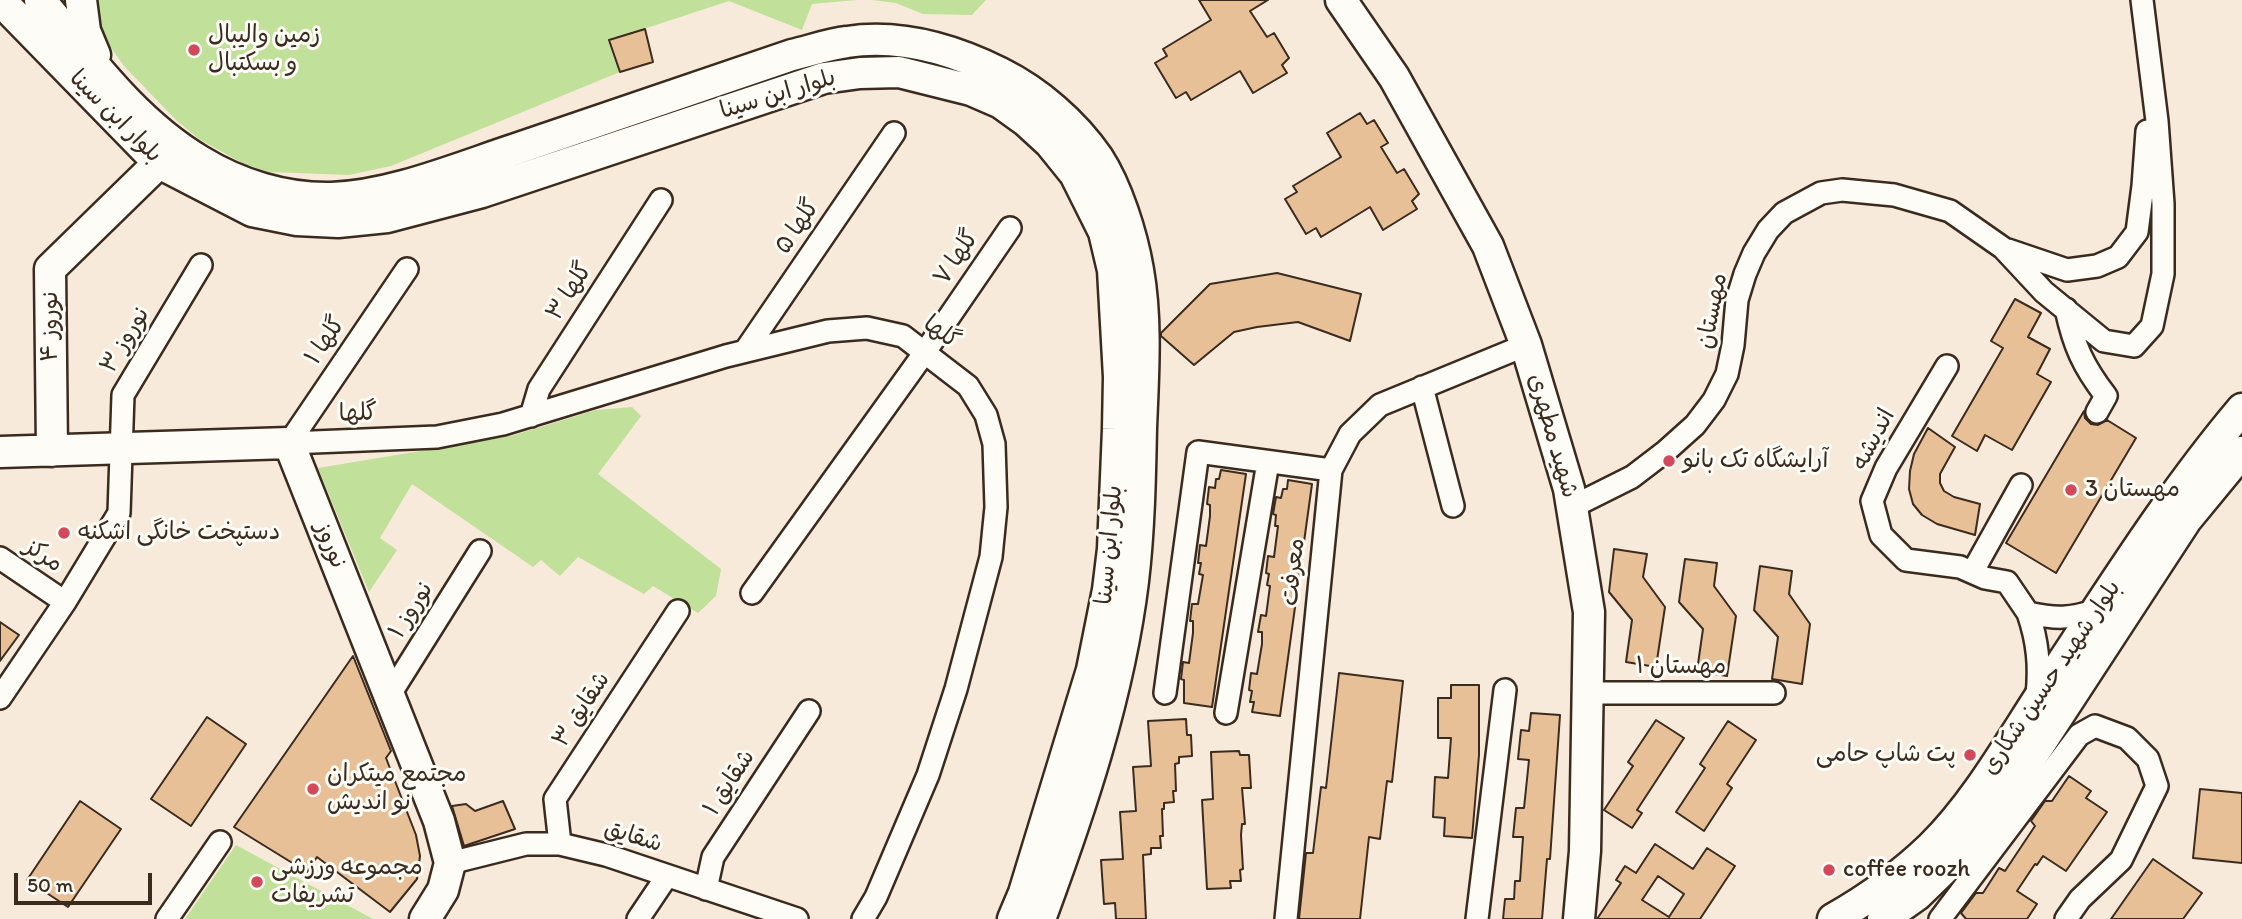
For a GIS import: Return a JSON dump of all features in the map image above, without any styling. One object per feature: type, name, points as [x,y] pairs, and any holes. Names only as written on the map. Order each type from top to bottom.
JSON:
[{"type":"main road","name":"بلوار ابن سینا","points":[[40,0],[105,78],[150,124],[167,154],[213,168],[269,191],[299,196],[331,198],[363,194],[439,174],[792,55],[848,42],[881,41],[944,49],[975,60],[1023,84],[1049,106],[1098,159],[1129,229],[1138,270],[1143,374],[1139,510],[1125,633],[1097,743],[1040,919]]},
{"type":"main road","points":[[82,0],[85,31],[105,78]]},
{"type":"main road","name":"شهید مطهری","points":[[1342,0],[1394,77],[1488,246],[1526,345],[1569,489],[1589,612],[1585,851],[1579,919]]},
{"type":"main road","name":"بلوار ابن سینا","points":[[12,19],[167,154],[252,211],[297,220],[338,222],[387,217],[470,196],[836,76],[899,72],[929,79],[971,90],[1001,103],[1026,121],[1050,143],[1075,174],[1104,232],[1113,270],[1119,377],[1113,549],[1101,629],[1069,751],[1024,893],[1013,919]]},
{"type":"main road","name":"نوروز ۴","points":[[52,451],[51,269],[167,154]]},
{"type":"main road","name":"بلوار شهید حسین شکاری","points":[[1833,919],[1900,875],[1933,846],[1972,799],[2164,508],[2242,409]]},
{"type":"main road","points":[[0,452],[289,443]]},
{"type":"main road","name":"نوروز","points":[[289,443],[439,821],[450,863]]},
{"type":"main road","name":"بلوار شهید حسین شکاری","points":[[1883,919],[1917,895],[1997,811],[2186,520],[2242,452]]},
{"type":"main road","points":[[425,919],[443,890],[450,863]]},
{"type":"street","points":[[2003,248],[2043,292],[2104,341],[2134,346],[2152,326],[2163,274],[2163,204],[2142,0]]},
{"type":"street","points":[[2003,248],[2067,270],[2097,266],[2118,257],[2137,232],[2151,80]]},
{"type":"street","name":"گلها ۵","points":[[745,351],[894,133]]},
{"type":"street","name":"مهستان","points":[[1572,507],[1632,477],[1695,425],[1714,400],[1727,374],[1737,300],[1745,274],[1768,230],[1784,213],[1821,193],[1842,190],[1894,195],[1950,211],[2003,248]]},
{"type":"street","name":"گلها ۳","points":[[531,416],[539,389],[661,200]]},
{"type":"street","name":"گلها ۷","points":[[752,593],[925,352],[1010,228]]},
{"type":"street","name":"نوروز ۳","points":[[65,602],[119,513],[123,395],[201,265]]},
{"type":"street","name":"گلها ۱","points":[[289,443],[407,269]]},
{"type":"street","points":[[2066,309],[2074,346],[2106,396],[2097,412]]},
{"type":"street","name":"گلها","points":[[289,443],[437,437],[503,424],[745,351],[828,331],[867,328],[903,336],[968,386],[986,415],[994,444],[996,507],[991,557],[965,655],[928,775],[886,876],[863,919]]},
{"type":"street","name":"معرفت","points":[[1286,919],[1331,470],[1350,434],[1380,405],[1526,345]]},
{"type":"street","name":"اندیشه","points":[[1947,366],[1886,468],[1872,501],[1881,535],[1906,560],[1973,571],[1985,578],[2007,582],[2028,613],[2036,637],[2040,665],[2037,701]]},
{"type":"street","points":[[1423,387],[1453,506]]},
{"type":"street","points":[[1165,694],[1198,452],[1331,470]]},
{"type":"street","points":[[1226,713],[1268,462]]},
{"type":"street","points":[[1973,571],[2021,485]]},
{"type":"street","name":"نوروز ۱","points":[[389,696],[480,551]]},
{"type":"street","name":"مرکز","points":[[0,558],[65,602],[0,698]]},
{"type":"street","points":[[2028,613],[2054,619],[2075,617],[2097,610]]},
{"type":"street","name":"شقایق ۳","points":[[561,844],[555,799],[678,611]]},
{"type":"street","points":[[1477,919],[1505,690]]},
{"type":"street","name":"مهستان ۱","points":[[1587,693],[1774,694]]},
{"type":"street","name":"شقایق ۱","points":[[706,889],[713,857],[808,711]]},
{"type":"street","points":[[1940,919],[2078,735],[2095,726],[2127,738],[2148,759],[2157,786],[2121,860],[2080,899],[2066,919]]},
{"type":"street","points":[[167,919],[220,842]]},
{"type":"street","name":"شقایق","points":[[450,863],[526,844],[561,844],[606,855],[797,919]]},
{"type":"street","points":[[638,919],[667,876]]},
{"type":"green space","points":[[98,0],[857,0],[812,4],[802,30],[729,1],[610,40],[620,72],[391,166],[349,175],[269,172],[244,164],[199,139],[176,120],[124,66],[107,42],[100,23]]},
{"type":"green space","points":[[872,0],[986,0],[972,15],[923,14],[896,3]]},
{"type":"green space","points":[[632,407],[641,416],[598,474],[721,569],[716,596],[698,613],[653,586],[644,594],[578,557],[560,576],[541,560],[533,567],[412,484],[380,538],[397,550],[369,592],[318,468],[511,436],[596,410]]},
{"type":"green space","name":"مجموعه ورزشی تشریفات","points":[[236,845],[373,919],[185,919]]},
{"type":"building","points":[[1199,0],[1268,0],[1250,11],[1267,37],[1274,33],[1289,58],[1282,65],[1287,73],[1253,93],[1240,71],[1191,100],[1186,92],[1176,98],[1155,63],[1167,56],[1163,49],[1211,20]]},
{"type":"building","points":[[645,29],[653,62],[620,72],[609,40]]},
{"type":"building","points":[[1360,113],[1367,124],[1374,120],[1388,143],[1381,147],[1397,173],[1404,169],[1419,194],[1412,201],[1417,209],[1383,230],[1370,207],[1321,237],[1316,228],[1306,234],[1285,199],[1297,192],[1293,186],[1341,157],[1327,133]]},
{"type":"building","points":[[1277,273],[1361,294],[1350,341],[1298,322],[1257,327],[1234,332],[1194,365],[1161,336],[1210,284]]},
{"type":"building","points":[[2015,299],[2041,313],[2028,337],[2050,349],[2037,374],[2051,382],[2012,450],[1985,435],[1977,451],[1952,436],[2003,348],[1991,341]]},
{"type":"building","name":"مهستان 3","points":[[2084,411],[2085,418],[2091,424],[2098,425],[2107,420],[2136,438],[2056,573],[2006,543]]},
{"type":"building","points":[[1928,428],[1955,447],[1940,474],[1940,483],[1944,491],[1954,497],[1980,504],[1975,535],[1937,524],[1922,515],[1913,504],[1909,489],[1910,471],[1914,454]]},
{"type":"building","points":[[1221,470],[1246,474],[1212,707],[1184,703],[1184,680],[1181,679],[1183,662],[1189,663],[1193,633],[1193,621],[1190,621],[1192,604],[1198,604],[1203,575],[1199,574],[1201,563],[1198,563],[1200,545],[1206,546],[1210,516],[1210,505],[1207,504],[1209,487],[1215,488]]},
{"type":"building","points":[[1288,480],[1312,484],[1280,716],[1252,712],[1254,702],[1250,702],[1252,691],[1249,690],[1251,673],[1257,674],[1262,644],[1262,632],[1258,632],[1261,615],[1266,616],[1270,586],[1267,585],[1269,574],[1266,573],[1268,556],[1274,557],[1278,526],[1275,526],[1276,515],[1273,514],[1276,497],[1281,498],[1283,489],[1287,489]]},
{"type":"building","points":[[1614,549],[1647,554],[1643,577],[1665,607],[1656,667],[1626,662],[1632,620],[1609,592]]},
{"type":"building","points":[[1685,559],[1717,563],[1714,586],[1736,616],[1727,676],[1697,671],[1703,629],[1679,602]]},
{"type":"building","points":[[1760,566],[1792,571],[1789,594],[1810,624],[1802,684],[1772,679],[1778,637],[1754,610]]},
{"type":"building","points":[[0,622],[19,635],[0,661]]},
{"type":"building","name":"مجتمع میتکران نو اندیش","points":[[353,656],[391,751],[386,758],[416,835],[420,856],[417,879],[390,912],[317,857],[307,872],[234,827]]},
{"type":"building","points":[[1339,673],[1403,681],[1392,782],[1387,781],[1380,839],[1369,837],[1360,919],[1299,919],[1306,853],[1313,853],[1321,787],[1326,788]]},
{"type":"building","points":[[1451,685],[1479,685],[1479,755],[1472,838],[1444,836],[1445,818],[1433,817],[1435,777],[1448,778],[1451,738],[1438,738],[1438,698],[1451,698]]},
{"type":"building","points":[[1531,713],[1560,715],[1550,859],[1547,859],[1542,919],[1503,919],[1505,899],[1514,899],[1515,881],[1520,881],[1523,837],[1513,837],[1516,808],[1524,808],[1529,760],[1518,759],[1521,730],[1529,731]]},
{"type":"building","points":[[207,717],[246,744],[191,826],[151,799]]},
{"type":"building","points":[[1186,719],[1187,735],[1191,735],[1192,756],[1179,757],[1179,763],[1175,764],[1174,802],[1164,803],[1162,809],[1161,848],[1151,848],[1151,854],[1143,855],[1146,919],[1116,919],[1115,903],[1104,904],[1101,860],[1123,859],[1120,812],[1136,811],[1133,767],[1151,766],[1148,721]]},
{"type":"building","points":[[1656,720],[1684,738],[1637,810],[1642,813],[1632,828],[1604,810],[1633,766],[1628,762]]},
{"type":"building","points":[[1728,721],[1756,740],[1727,784],[1732,788],[1704,831],[1676,812],[1705,768],[1700,764]]},
{"type":"building","points":[[1239,751],[1240,755],[1249,755],[1251,788],[1242,788],[1245,824],[1242,824],[1241,835],[1241,881],[1230,881],[1231,888],[1207,889],[1202,800],[1213,799],[1211,752]]},
{"type":"building","points":[[2069,776],[2091,791],[2086,798],[2107,812],[2066,871],[2043,856],[2037,865],[2035,864],[2017,891],[2037,904],[2027,919],[1966,919],[1961,913],[1976,893],[1983,893],[1999,868],[2005,871],[2035,826],[2031,821],[2045,801],[2052,801]]},
{"type":"building","points":[[2200,789],[2242,793],[2242,863],[2193,858]]},
{"type":"building","points":[[80,801],[121,829],[68,907],[27,880]]},
{"type":"building","points":[[503,801],[515,829],[464,846],[452,806],[466,804],[475,811]]},
{"type":"building","points":[[1655,844],[1693,869],[1707,848],[1735,866],[1700,919],[1597,919],[1621,883],[1616,880],[1625,866],[1636,873]],"holes":[[[1658,876],[1684,894],[1669,917],[1642,900]]]},
{"type":"building","points":[[2153,859],[2202,893],[2183,919],[2111,919]]},
{"type":"place","name":"زمین والیبال و بسکتبال","points":[[194,50]]},
{"type":"place","name":"آرایشگاه تک بانو","points":[[1669,461]]},
{"type":"place","name":"مهستان 3","points":[[2071,490]]},
{"type":"place","name":"دستپخت خانگی اشکنه","points":[[64,533]]},
{"type":"place","name":"پت شاپ حامی","points":[[1970,755]]},
{"type":"place","name":"مجتمع میتکران نو اندیش","points":[[313,789]]},
{"type":"place","name":"coffee roozh","points":[[1829,870]]},
{"type":"place","name":"مجموعه ورزشی تشریفات","points":[[257,882]]}]
